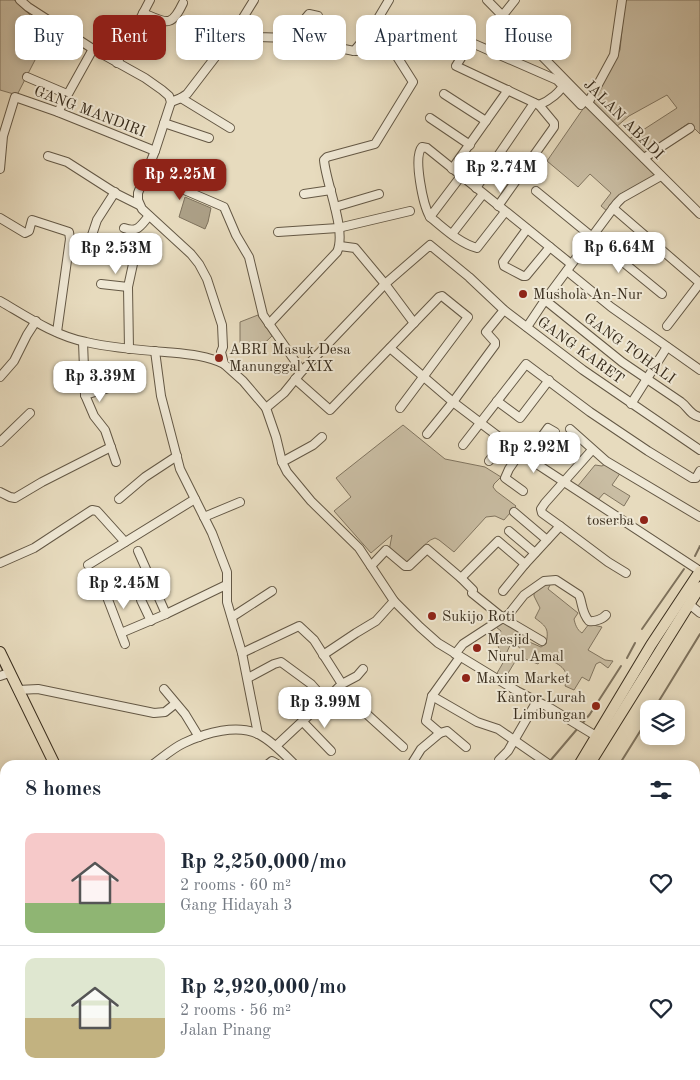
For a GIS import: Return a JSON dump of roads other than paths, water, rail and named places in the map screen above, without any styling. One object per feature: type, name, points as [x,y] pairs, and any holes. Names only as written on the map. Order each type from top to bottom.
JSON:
[{"type":"main road","points":[[582,760],[651,645],[700,571]]},
{"type":"main road","points":[[593,760],[700,587]]},
{"type":"main road","points":[[0,652],[5,674],[18,690],[53,760]]},
{"type":"street","points":[[117,63],[149,0]]},
{"type":"street","points":[[245,15],[254,0]]},
{"type":"street","points":[[354,51],[370,32],[389,0]]},
{"type":"street","name":"JALAN ABADI","points":[[487,0],[503,15]]},
{"type":"street","points":[[503,15],[515,0]]},
{"type":"street","points":[[585,103],[614,55],[622,0]]},
{"type":"street","points":[[23,1],[93,49],[58,112]]},
{"type":"street","points":[[143,13],[168,22],[174,20],[183,3]]},
{"type":"street","points":[[268,324],[337,252],[340,246],[335,207],[324,160],[326,157],[375,144],[413,82],[389,44],[385,42],[365,51],[346,49]]},
{"type":"street","points":[[476,188],[537,104],[548,101],[565,83],[472,43],[456,66],[537,104],[553,121],[554,127],[498,206]]},
{"type":"street","points":[[112,60],[162,90],[169,96],[171,102],[138,196],[140,205]]},
{"type":"street","points":[[171,102],[187,94],[213,60]]},
{"type":"street","name":"JALAN ABADI","points":[[544,60],[585,103],[699,210]]},
{"type":"street","points":[[27,77],[67,94]]},
{"type":"street","points":[[452,169],[508,90]]},
{"type":"street","points":[[444,94],[486,121]]},
{"type":"street","name":"GANG MANDIRI","points":[[3,127],[15,97],[155,150]]},
{"type":"street","points":[[181,98],[230,128]]},
{"type":"street","points":[[430,118],[470,145]]},
{"type":"street","points":[[164,123],[209,138]]},
{"type":"street","points":[[0,169],[3,127]]},
{"type":"street","points":[[644,158],[690,128]]},
{"type":"street","points":[[505,212],[477,248],[468,245],[452,234],[430,217],[427,211],[420,183],[419,149],[422,147],[427,148],[550,247],[610,307],[700,370]]},
{"type":"street","points":[[48,156],[67,162],[140,205],[149,216],[200,264],[222,325],[223,343],[221,352],[224,364]]},
{"type":"street","points":[[147,174],[224,207],[236,235],[249,257],[268,324],[302,371]]},
{"type":"street","points":[[430,217],[461,176]]},
{"type":"street","points":[[527,328],[591,237],[622,198],[661,176]]},
{"type":"street","points":[[304,194],[331,190]]},
{"type":"street","points":[[536,191],[662,294]]},
{"type":"street","points":[[0,218],[25,233],[29,231],[32,220],[88,242],[97,220],[115,192]]},
{"type":"street","points":[[335,207],[379,194]]},
{"type":"street","points":[[452,234],[483,194]]},
{"type":"street","points":[[614,208],[700,283],[667,326]]},
{"type":"street","points":[[278,232],[338,228],[410,211]]},
{"type":"street","points":[[124,228],[136,230],[149,216]]},
{"type":"street","points":[[527,229],[503,262],[504,266],[526,276],[550,247]]},
{"type":"street","points":[[57,332],[69,236]]},
{"type":"street","name":"GANG KARET","points":[[385,284],[430,245],[527,328],[631,404],[700,450]]},
{"type":"street","points":[[340,246],[356,248],[414,323]]},
{"type":"street","points":[[129,349],[128,287],[133,264]]},
{"type":"street","points":[[101,284],[128,287]]},
{"type":"street","points":[[266,408],[284,393],[302,371],[385,284]]},
{"type":"street","points":[[295,379],[330,410],[439,297],[445,298],[468,317],[400,408]]},
{"type":"street","name":"GANG TOHALI","points":[[545,300],[622,362],[648,378],[684,404],[686,409],[700,417]]},
{"type":"street","points":[[0,301],[57,332],[84,342],[129,349],[194,355],[214,359],[224,364],[243,381],[266,408],[282,462],[287,472],[299,488],[359,548],[394,601],[428,634],[457,656],[596,736]]},
{"type":"street","points":[[427,434],[495,345],[495,342],[486,332],[504,310]]},
{"type":"street","points":[[0,377],[14,361],[36,321]]},
{"type":"street","points":[[84,342],[85,395],[94,416],[105,430],[116,462]]},
{"type":"street","points":[[390,348],[453,402],[504,441],[700,571]]},
{"type":"street","points":[[631,404],[667,348]]},
{"type":"street","points":[[155,351],[161,396],[180,469],[212,533],[227,572],[227,602],[248,678],[258,734]]},
{"type":"street","points":[[214,359],[221,352]]},
{"type":"street","points":[[463,445],[526,364],[590,412],[648,451],[692,478],[696,478],[700,471]]},
{"type":"street","points":[[497,401],[520,418],[549,380]]},
{"type":"street","points":[[85,395],[132,381]]},
{"type":"street","points":[[0,442],[30,413]]},
{"type":"street","points":[[523,491],[505,478],[509,469],[552,430],[540,423]]},
{"type":"street","points":[[570,430],[606,461],[700,517]]},
{"type":"street","points":[[282,462],[313,445],[322,437]]},
{"type":"street","points":[[489,461],[504,441]]},
{"type":"street","points":[[0,492],[10,498],[15,498],[111,447]]},
{"type":"street","points":[[592,450],[542,509],[542,513],[545,517],[626,573]]},
{"type":"street","points":[[120,499],[145,477],[176,456]]},
{"type":"street","points":[[88,564],[195,499]]},
{"type":"street","points":[[204,517],[240,502]]},
{"type":"street","points":[[0,563],[34,548],[92,510],[97,511],[125,542]]},
{"type":"street","points":[[514,512],[547,540]]},
{"type":"street","points":[[503,591],[560,526]]},
{"type":"street","points":[[509,531],[535,553]]},
{"type":"street","points":[[461,578],[498,542],[525,564]]},
{"type":"street","points":[[371,566],[386,550],[405,566],[409,566],[427,550],[461,578],[473,590],[472,593],[503,618],[542,641]]},
{"type":"street","points":[[138,551],[166,614]]},
{"type":"street","points":[[440,733],[426,721],[432,696],[463,644],[503,618],[513,610],[524,595],[540,583],[547,580],[556,580],[579,595],[581,597],[582,609],[589,621],[604,618],[606,614]]},
{"type":"street","points":[[102,584],[125,644]]},
{"type":"street","points":[[121,633],[226,586]]},
{"type":"street","points":[[151,621],[142,600],[144,595],[154,590]]},
{"type":"street","points":[[232,617],[272,591]]},
{"type":"street","points":[[323,655],[376,621],[394,601]]},
{"type":"street","points":[[689,604],[700,612]]},
{"type":"street","points":[[242,653],[299,626],[314,640],[340,686],[403,747]]},
{"type":"street","points":[[248,678],[281,662],[311,684],[326,701]]},
{"type":"street","points":[[276,746],[340,686],[357,676],[363,669]]},
{"type":"street","points":[[18,690],[38,688],[154,713],[164,712],[175,704]]},
{"type":"street","points":[[164,690],[185,714],[199,737]]},
{"type":"street","points":[[432,696],[477,722],[498,729],[542,760]]},
{"type":"street","points":[[499,760],[508,750],[536,701]]},
{"type":"street","points":[[303,722],[331,751]]},
{"type":"street","points":[[159,760],[183,744],[199,737],[216,732],[239,730],[258,734],[276,746],[290,760]]},
{"type":"street","points":[[414,760],[421,749],[440,733],[447,731],[466,747]]},
{"type":"waterway","points":[[695,556],[700,546]]},
{"type":"waterway","points":[[642,629],[684,569]]},
{"type":"waterway","points":[[660,700],[700,634]]},
{"type":"waterway","points":[[627,658],[635,643]]},
{"type":"waterway","points":[[0,664],[3,671],[0,672]]},
{"type":"waterway","points":[[581,725],[621,666]]},
{"type":"waterway","points":[[551,760],[578,728]]},
{"type":"waterway","points":[[622,760],[640,731]]},
{"type":"place","name":"Mushola An-Nur","points":[[523,294]]},
{"type":"place","name":"ABRI Masuk Desa Manunggal XIX","points":[[219,358]]},
{"type":"place","name":"toserba","points":[[644,520]]},
{"type":"place","name":"Sukijo Roti","points":[[432,616]]},
{"type":"place","name":"Mesjid Nurul Amal","points":[[477,648]]},
{"type":"place","name":"Maxim Market","points":[[466,678]]},
{"type":"place","name":"Kantor Lurah Limbungan","points":[[596,706]]}]
